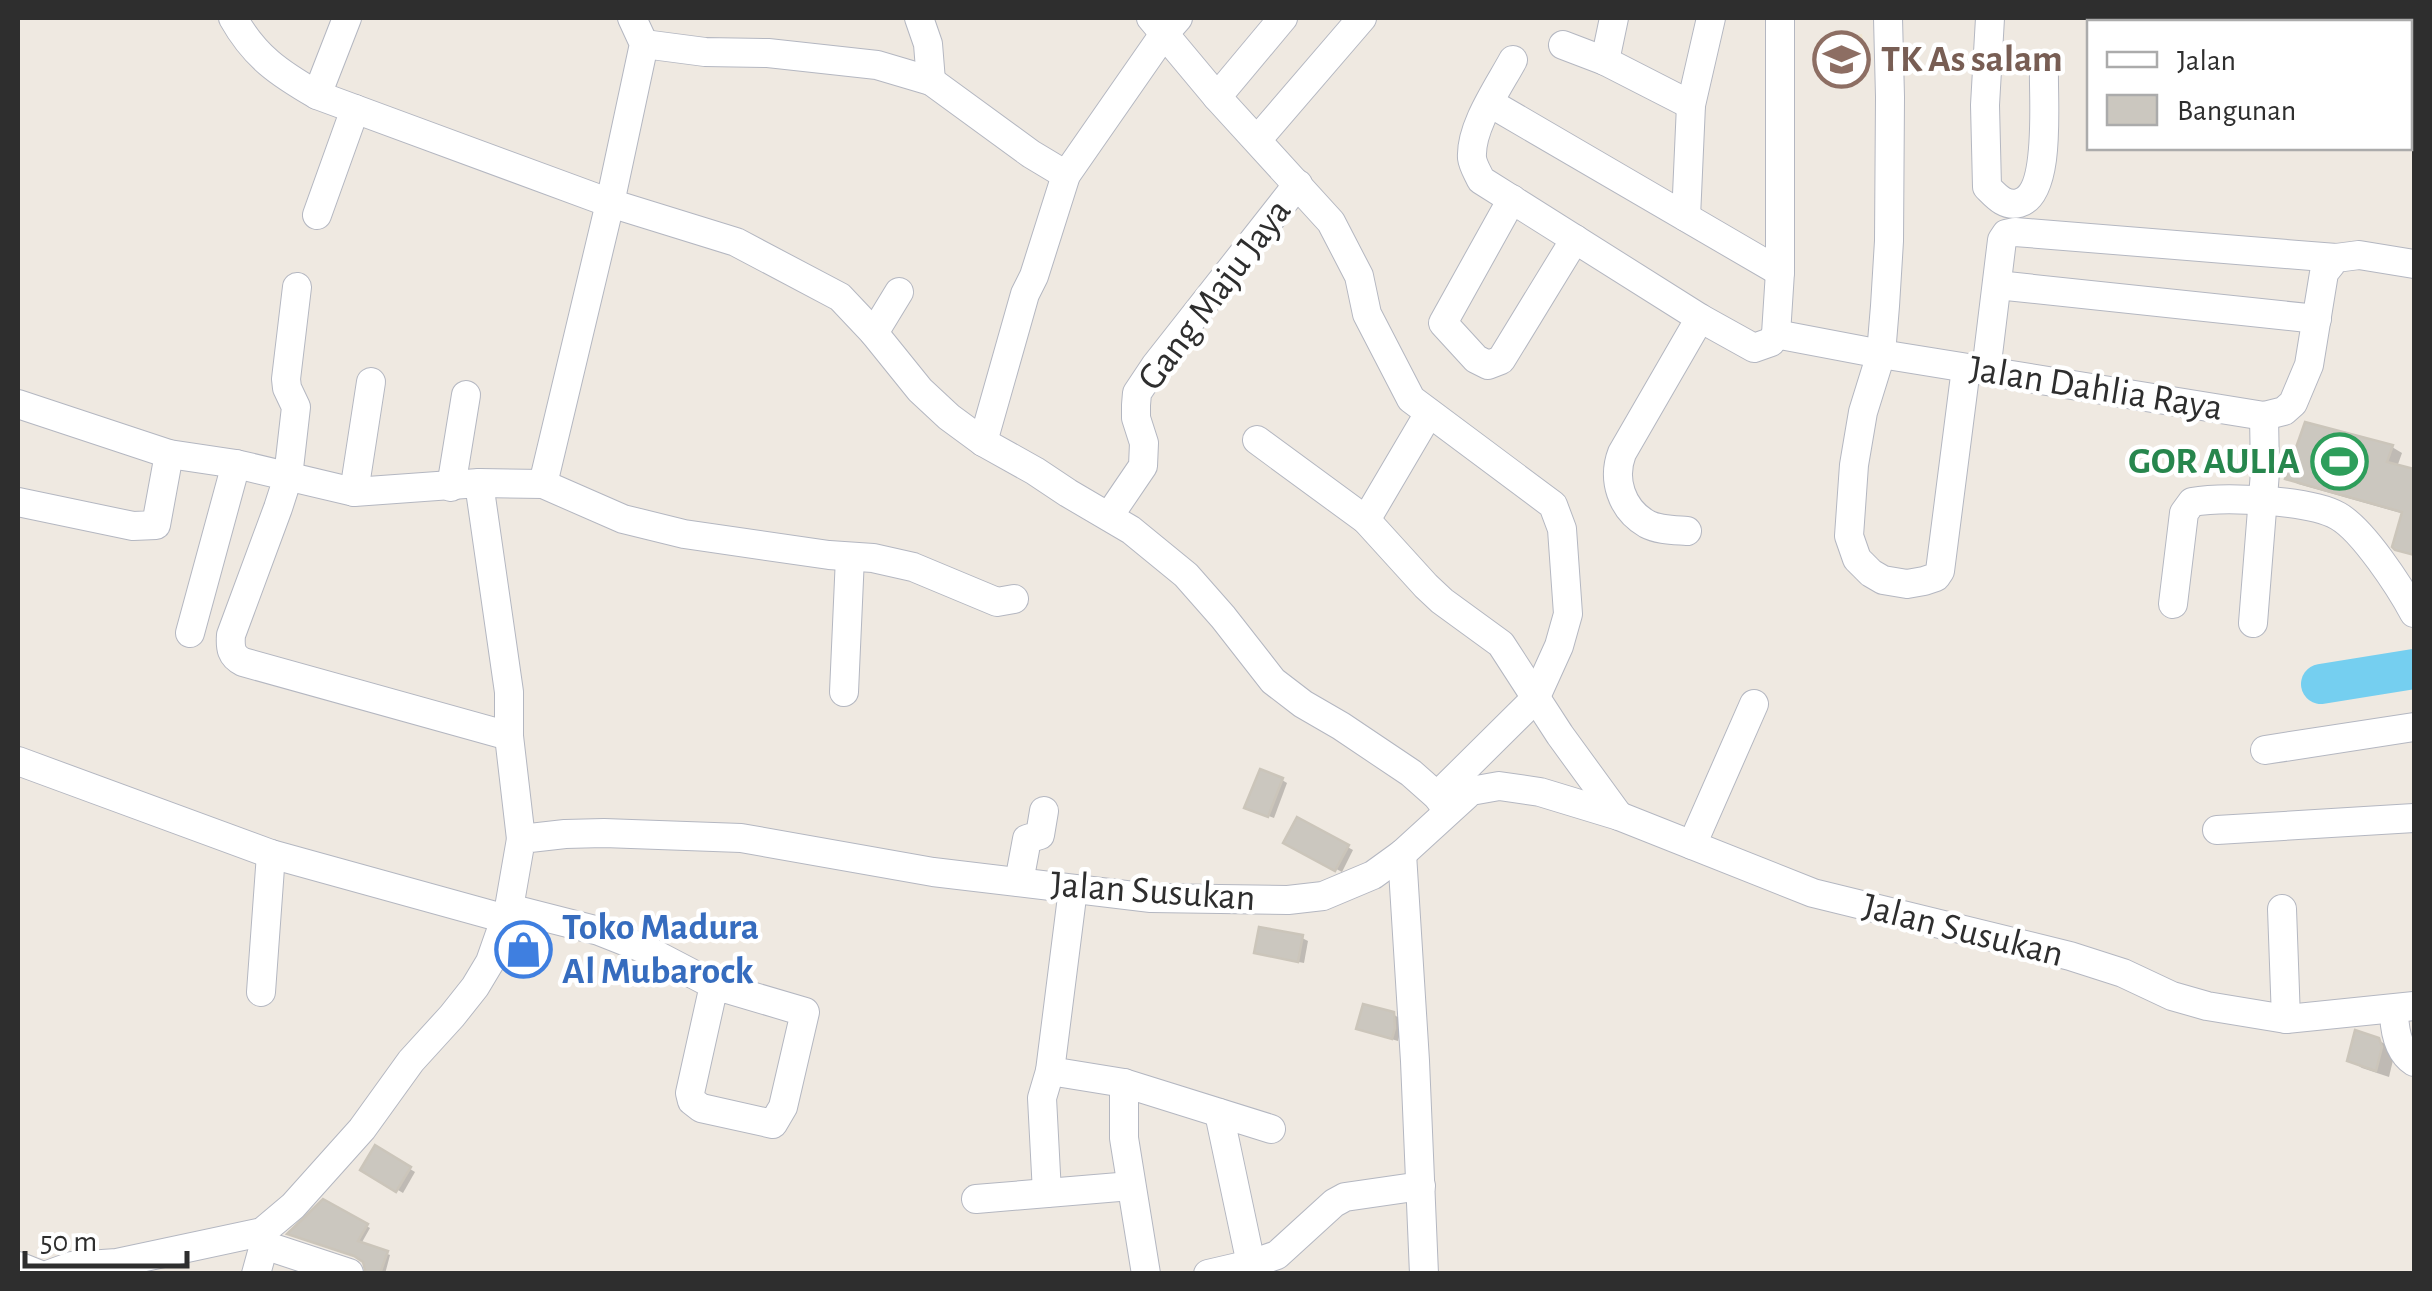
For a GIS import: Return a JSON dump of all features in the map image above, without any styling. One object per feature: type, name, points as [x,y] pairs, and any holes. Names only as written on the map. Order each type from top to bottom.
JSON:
[{"type":"street","points":[[233,18],[244,38],[276,70],[317,95],[610,203],[736,242],[840,297],[920,390],[950,417],[983,442],[1132,530],[1186,575],[1273,681],[1412,772],[1442,804],[1535,699],[1558,646],[1568,614],[1562,529],[1553,505],[1410,399],[1367,314],[1359,276],[1331,222],[1217,97],[1165,23],[1066,175],[983,442]]},
{"type":"street","points":[[317,95],[347,18]]},
{"type":"street","points":[[543,484],[644,44],[632,18]]},
{"type":"street","points":[[919,18],[928,44],[931,81]]},
{"type":"street","points":[[1217,97],[1283,18]]},
{"type":"street","points":[[1605,60],[1614,18]]},
{"type":"street","points":[[1686,217],[1691,105],[1711,18]]},
{"type":"street","points":[[1776,334],[1780,272],[1780,18]]},
{"type":"street","points":[[1888,18],[1889,241],[1881,354],[1863,412],[1849,536],[1857,559],[1883,580],[1907,584],[1936,577],[1940,571],[1976,369],[2006,234],[2336,258],[2359,255],[2414,264]]},
{"type":"street","points":[[1990,18],[1984,142],[1986,187],[2010,204],[2024,202],[2034,192],[2042,168],[2044,72]]},
{"type":"street","points":[[1258,139],[1350,21]]},
{"type":"street","points":[[644,44],[877,65],[931,81],[1066,175]]},
{"type":"street","points":[[1564,45],[1605,60],[1691,105]]},
{"type":"street","points":[[1513,60],[1473,143],[1472,162],[1481,180],[1700,318],[1622,453],[1617,476],[1623,498],[1644,522],[1687,532]]},
{"type":"street","points":[[1490,102],[1780,272]]},
{"type":"street","points":[[317,215],[355,109]]},
{"type":"street","name":"Gang Maju Jaya","points":[[1109,516],[1142,466],[1144,443],[1136,418],[1137,394],[1154,366],[1298,184]]},
{"type":"street","points":[[1512,199],[1443,323],[1476,359],[1488,365],[1502,360],[1575,240]]},
{"type":"street","points":[[2264,416],[2284,411],[2293,403],[2308,365],[2324,273],[2336,258]]},
{"type":"street","points":[[1997,285],[2316,319]]},
{"type":"street","points":[[297,287],[286,383],[296,407],[288,476],[231,635],[232,652],[236,659],[509,736]]},
{"type":"street","points":[[874,333],[899,292]]},
{"type":"street","name":"Jalan Dahlia Raya","points":[[1700,318],[1754,348],[1771,342],[1776,334],[2264,416],[2265,472],[2253,623]]},
{"type":"street","points":[[354,492],[371,382]]},
{"type":"street","points":[[256,1274],[263,1239],[362,1129],[411,1061],[475,987],[490,962],[508,913],[521,839],[509,736],[509,692],[465,485],[466,396]]},
{"type":"street","points":[[18,404],[169,454],[236,464],[354,492],[543,484],[623,519],[684,534],[873,558],[912,567],[997,602],[1014,599]]},
{"type":"street","points":[[1366,520],[1428,413]]},
{"type":"street","points":[[1257,440],[1366,520],[1442,601],[1501,644],[1535,699],[1619,816]]},
{"type":"street","points":[[18,502],[133,526],[156,524],[169,454]]},
{"type":"street","points":[[190,633],[236,464]]},
{"type":"street","points":[[2174,604],[2184,513],[2192,502],[2204,500],[2262,500],[2339,516],[2358,532],[2411,601]]},
{"type":"street","points":[[844,692],[850,556]]},
{"type":"street","points":[[1692,845],[1754,704]]},
{"type":"street","points":[[2265,750],[2414,728]]},
{"type":"street","points":[[18,761],[271,854],[508,913],[599,931],[647,950],[714,985],[805,1012],[783,1107],[773,1124],[701,1108],[692,1101],[690,1093],[714,985]]},
{"type":"street","name":"Jalan Susukan","points":[[521,839],[604,833],[740,838],[933,872],[1156,899],[1288,900],[1323,896],[1372,876],[1402,854],[1442,804],[1472,791],[1499,786],[1540,792],[1619,816],[1813,893],[2070,956],[2207,1006],[2286,1018],[2404,1008]]},
{"type":"street","points":[[1019,882],[1026,839],[1040,835],[1044,811]]},
{"type":"street","points":[[2217,830],[2414,818]]},
{"type":"street","points":[[260,992],[271,854]]},
{"type":"street","points":[[1402,854],[1424,1274]]},
{"type":"street","points":[[1046,1193],[1042,1098],[1050,1071],[1073,889]]},
{"type":"street","points":[[2282,908],[2286,1018]]},
{"type":"street","points":[[2404,1008],[2394,1032],[2406,1057],[2414,1062]]},
{"type":"street","points":[[1050,1071],[1124,1083],[1270,1129]]},
{"type":"street","points":[[1124,1083],[1124,1138],[1146,1274]]},
{"type":"street","points":[[1218,1113],[1250,1264]]},
{"type":"street","points":[[976,1199],[1130,1186]]},
{"type":"street","points":[[1208,1274],[1277,1255],[1334,1203],[1346,1197],[1421,1186]]},
{"type":"street","points":[[50,1274],[72,1266],[117,1263],[263,1239],[349,1273]]},
{"type":"street","points":[[18,1266],[38,1274]]},
{"type":"shaded area","name":"TK As salam","points":[[1862,34],[1867,77],[1823,81],[1816,43]]},
{"type":"building","name":"GOR AULIA","points":[[2305,422],[2393,445],[2387,462],[2414,469],[2414,555],[2392,547],[2402,512],[2285,479]]},
{"type":"building","points":[[1260,769],[1283,778],[1268,817],[1244,808]]},
{"type":"building","points":[[1297,817],[1349,845],[1335,871],[1283,843]]},
{"type":"building","points":[[1259,927],[1303,935],[1298,962],[1254,953]]},
{"type":"building","points":[[1363,1004],[1394,1012],[1392,1039],[1356,1029]]},
{"type":"building","points":[[2355,1030],[2379,1038],[2382,1047],[2376,1071],[2347,1061]]},
{"type":"building","points":[[375,1145],[411,1167],[396,1192],[360,1170]]},
{"type":"building","points":[[323,1199],[368,1224],[358,1241],[388,1251],[380,1274],[366,1274],[363,1262],[354,1256],[287,1234]]},
{"type":"waterway","points":[[2321,684],[2414,669]]},
{"type":"place","name":"TK As salam","points":[[1842,60]]},
{"type":"place","name":"GOR AULIA","points":[[2339,462]]},
{"type":"place","name":"Toko Madura Al Mubarock","points":[[523,950]]}]
